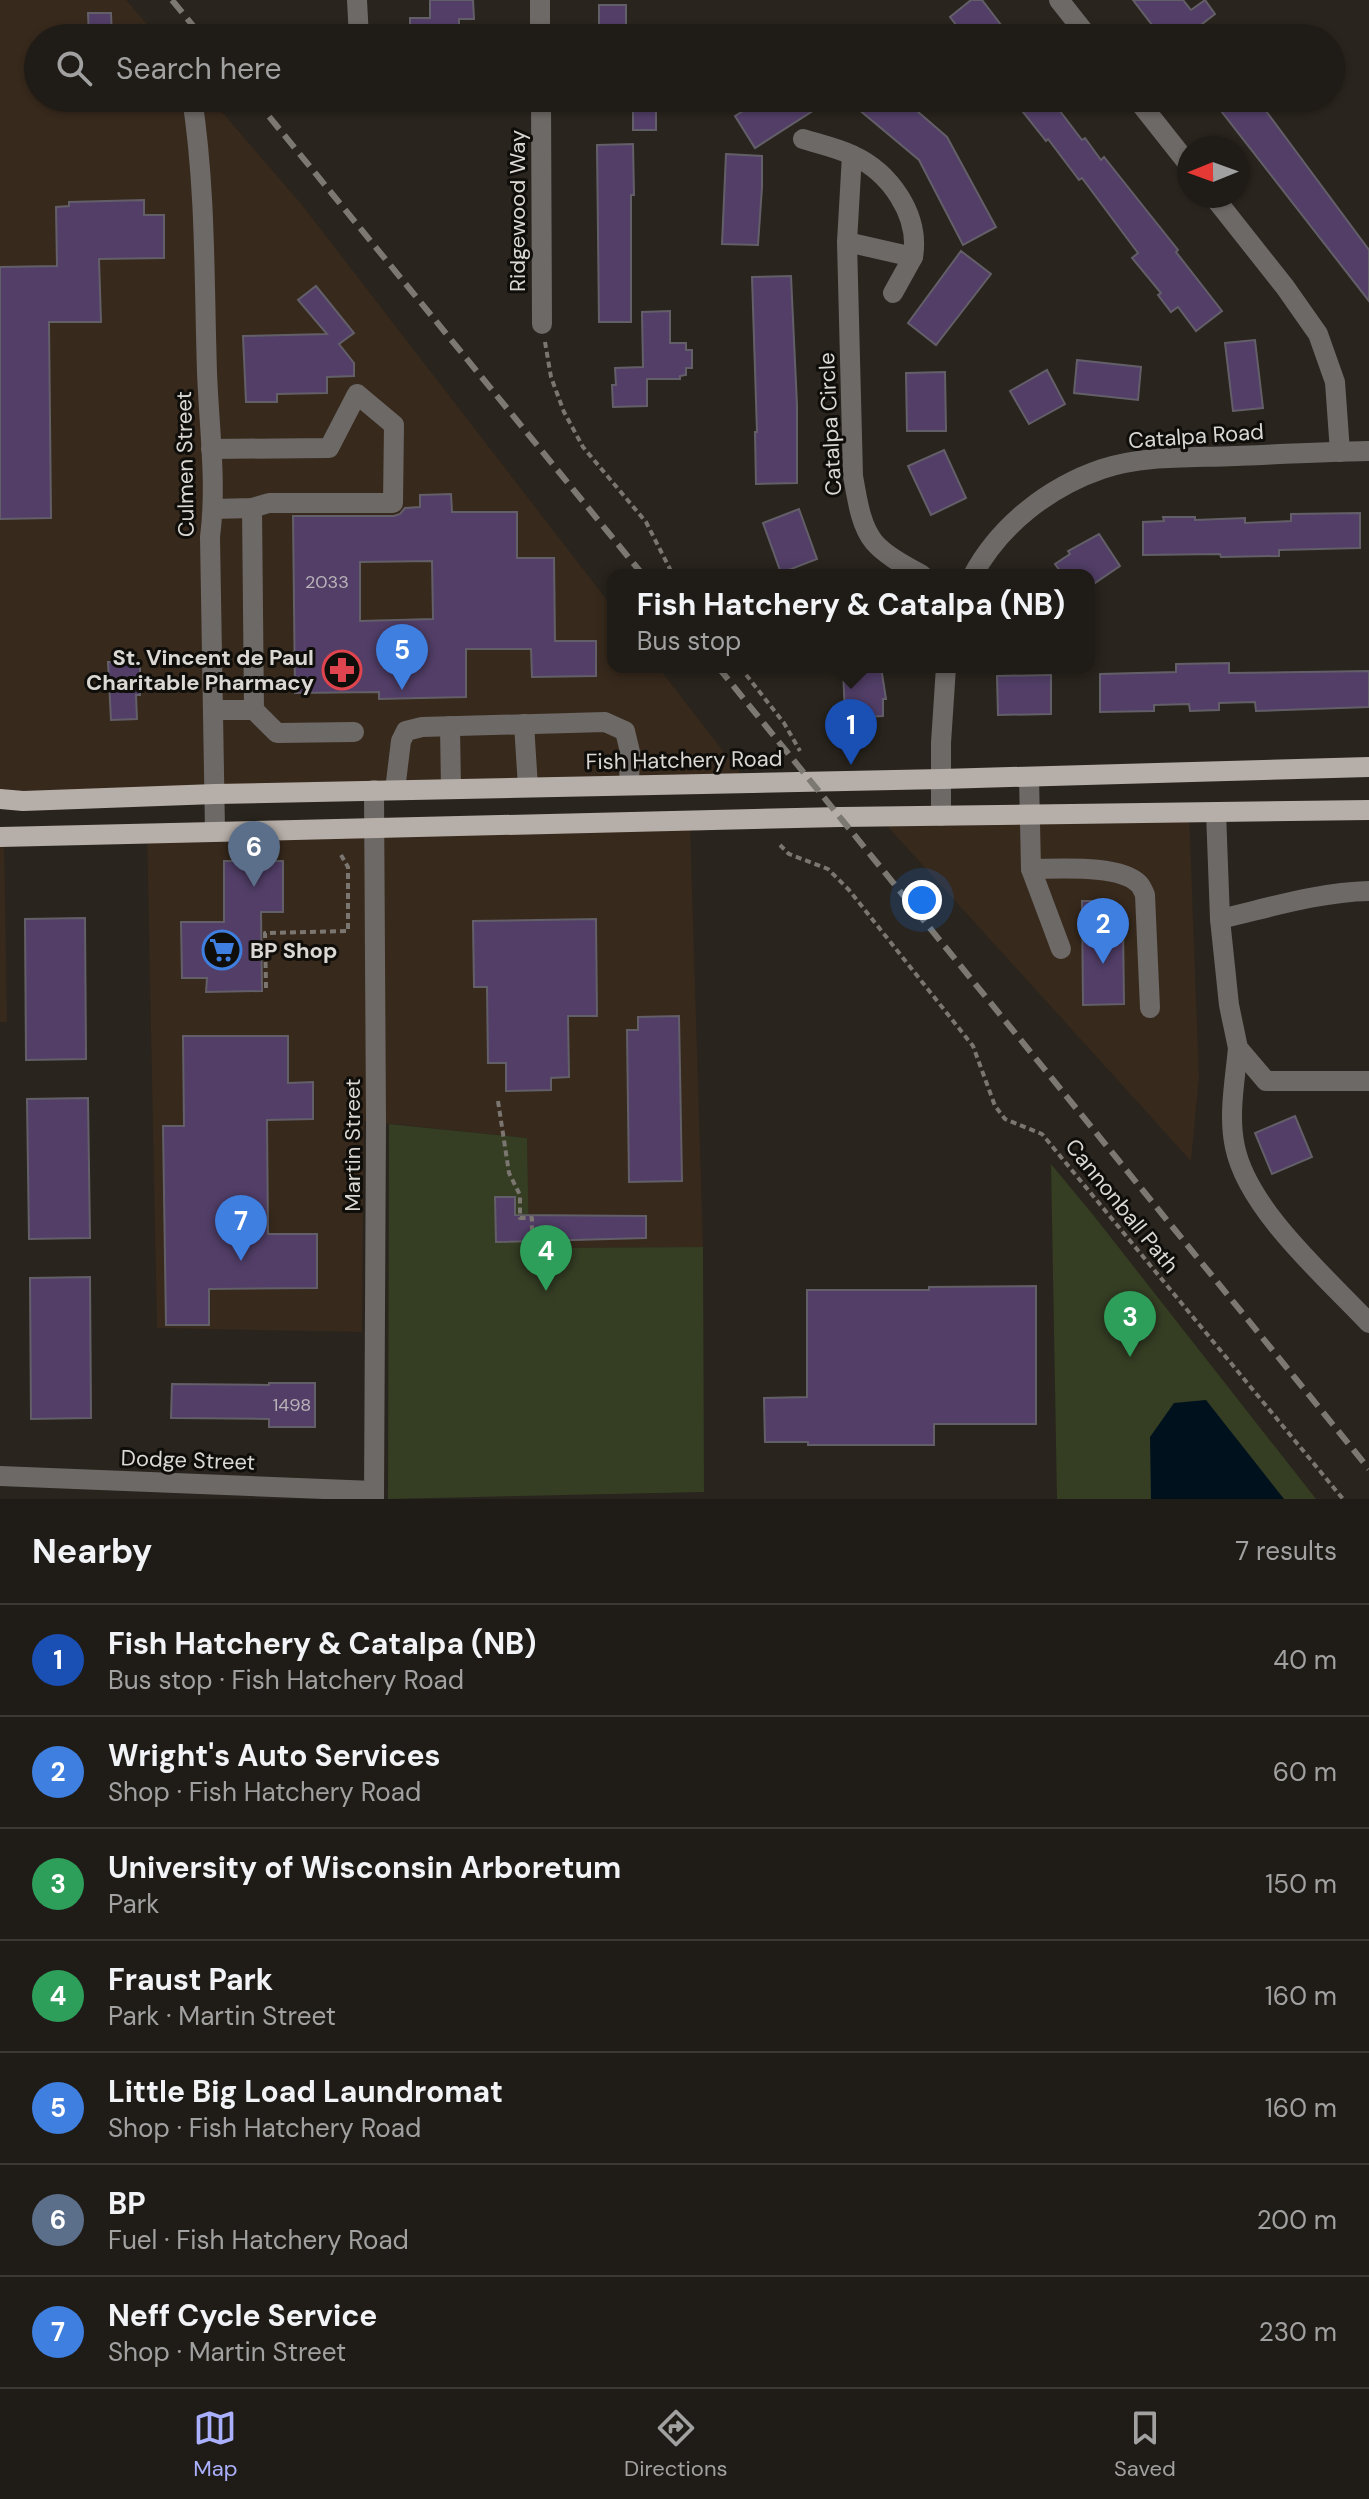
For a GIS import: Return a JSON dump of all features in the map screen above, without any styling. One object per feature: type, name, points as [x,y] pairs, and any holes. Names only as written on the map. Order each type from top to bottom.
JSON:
[{"type":"main road","name":"Fish Hatchery Road","points":[[0,799],[23,801],[1369,767]]},
{"type":"main road","points":[[0,837],[941,816],[1369,810]]},
{"type":"street","points":[[357,0],[358,24]]},
{"type":"street","points":[[540,0],[540,24]]},
{"type":"street","points":[[1059,0],[1078,24]]},
{"type":"street","name":"Culmen Street","points":[[194,112],[203,200],[213,509],[210,537],[215,831]]},
{"type":"street","name":"Ridgewood Way","points":[[541,112],[542,324]]},
{"type":"street","points":[[1147,112],[1177,150]]},
{"type":"street","points":[[803,139],[852,155],[880,174],[899,196],[913,223],[916,240],[913,257],[893,293]]},
{"type":"street","name":"Catalpa Circle","points":[[852,155],[847,242],[853,476],[859,509],[874,542],[912,569]]},
{"type":"street","points":[[1222,208],[1318,334],[1335,382],[1340,452]]},
{"type":"street","points":[[847,242],[913,257]]},
{"type":"street","points":[[211,449],[329,448],[357,394],[394,425],[393,503],[269,503],[252,508],[213,509]]},
{"type":"street","name":"Catalpa Road","points":[[976,569],[1014,522],[1056,489],[1104,469],[1156,459],[1369,451]]},
{"type":"street","points":[[252,508],[254,710],[277,733],[354,732]]},
{"type":"street","points":[[941,816],[941,731],[946,673]]},
{"type":"street","points":[[214,710],[254,710]]},
{"type":"street","points":[[451,789],[450,726],[605,722],[625,731],[630,752],[629,785]]},
{"type":"street","points":[[524,724],[528,787]]},
{"type":"street","name":"Martin Street","points":[[374,1495],[375,829],[406,731],[450,726]]},
{"type":"street","points":[[1029,777],[1031,869],[1061,949]]},
{"type":"street","points":[[1216,812],[1220,919],[1229,1005],[1238,1048],[1231,1115],[1235,1147],[1244,1178],[1279,1228],[1369,1323]]},
{"type":"street","points":[[1031,869],[1100,870],[1125,875],[1139,884],[1145,895],[1150,1008]]},
{"type":"street","points":[[1220,919],[1312,898],[1369,891]]},
{"type":"street","points":[[1238,1048],[1266,1081],[1369,1081]]},
{"type":"street","name":"Dodge Street","points":[[0,1476],[374,1495]]},
{"type":"path","points":[[542,324],[551,377],[564,412],[583,447],[646,522],[670,569]]},
{"type":"path","points":[[745,673],[784,723],[800,751]]},
{"type":"path","name":"Cannonball Path","points":[[780,845],[789,854],[828,869],[849,890],[973,1046],[995,1106],[1005,1119],[1042,1134],[1343,1499]]},
{"type":"path","points":[[266,988],[265,933],[348,931],[348,867],[341,855]]},
{"type":"path","points":[[498,1101],[509,1173],[520,1195],[520,1218],[532,1218],[532,1238]]},
{"type":"shaded area","points":[[0,0],[126,0],[147,24],[24,24],[24,112],[222,112],[302,205],[607,600],[607,673],[663,673],[748,783],[0,799]]},
{"type":"shaded area","points":[[1189,812],[1199,1077],[1191,1161],[880,818]]},
{"type":"shaded area","points":[[690,822],[703,1247],[528,1248],[527,1138],[364,1121],[362,1332],[157,1328],[147,832]]},
{"type":"shaded area","points":[[0,837],[4,837],[7,1022],[0,1022]]},
{"type":"green space","points":[[389,1124],[527,1138],[529,1248],[703,1247],[704,1492],[388,1499]]},
{"type":"green space","points":[[1051,1164],[1094,1216],[1316,1499],[1057,1499]]},
{"type":"water","points":[[1206,1400],[1284,1499],[1151,1499],[1150,1437],[1174,1403]]},
{"type":"building","points":[[430,0],[473,0],[474,19],[459,19],[459,24],[410,24],[410,18],[430,18]]},
{"type":"building","points":[[971,0],[982,0],[1000,24],[955,24],[950,17]]},
{"type":"building","points":[[1133,0],[1183,0],[1191,10],[1205,0],[1215,14],[1202,24],[1151,24]]},
{"type":"building","points":[[599,5],[626,5],[626,24],[599,24]]},
{"type":"building","points":[[88,13],[111,13],[111,24],[88,24]]},
{"type":"building","points":[[633,112],[656,112],[656,130],[633,130]]},
{"type":"building","points":[[741,112],[811,112],[755,148],[735,116]]},
{"type":"building","points":[[862,112],[918,112],[947,137],[996,227],[963,245],[919,160]]},
{"type":"building","points":[[1023,112],[1061,112],[1101,160],[1104,157],[1222,311],[1196,331],[1178,307],[1171,312],[1158,295],[1161,293],[1132,258],[1138,253],[1082,178],[1079,180],[1048,139],[1046,141]]},
{"type":"building","points":[[1222,112],[1267,112],[1369,250],[1369,301],[1249,147],[1249,136],[1241,136]]},
{"type":"building","points":[[633,144],[631,322],[599,322],[597,145]]},
{"type":"building","points":[[726,154],[762,156],[758,245],[722,244]]},
{"type":"building","points":[[144,200],[144,215],[164,215],[164,258],[99,259],[101,322],[49,322],[51,518],[0,519],[0,267],[57,266],[56,207],[69,206],[69,202]]},
{"type":"building","points":[[961,251],[991,274],[936,345],[908,323]]},
{"type":"building","points":[[791,276],[797,483],[756,484],[752,277]]},
{"type":"building","points":[[316,286],[354,333],[339,344],[354,363],[354,376],[327,377],[327,393],[277,394],[277,402],[246,402],[243,336],[327,334],[298,300]]},
{"type":"building","points":[[670,311],[670,343],[686,343],[686,350],[692,350],[692,368],[686,368],[686,375],[680,376],[680,379],[647,379],[647,406],[613,407],[615,368],[643,367],[642,312]]},
{"type":"building","points":[[1255,340],[1263,408],[1233,411],[1225,343]]},
{"type":"building","points":[[1077,360],[1141,367],[1138,400],[1074,393]]},
{"type":"building","points":[[1047,370],[1065,404],[1029,424],[1010,391]]},
{"type":"building","points":[[945,372],[946,431],[907,431],[906,373]]},
{"type":"building","points":[[944,450],[966,498],[931,515],[908,466]]},
{"type":"building","points":[[451,494],[452,512],[517,512],[517,558],[554,558],[555,641],[596,641],[596,676],[532,677],[531,649],[466,649],[466,697],[379,699],[379,692],[295,693],[293,516],[394,516],[405,508],[420,507],[420,495]],"holes":[[[432,561],[433,619],[360,621],[360,562]]]},
{"type":"building","points":[[799,509],[817,559],[791,569],[780,569],[763,523]]},
{"type":"building","points":[[1360,513],[1360,548],[1279,550],[1279,556],[1143,555],[1143,522],[1164,521],[1163,517],[1195,517],[1195,520],[1245,518],[1245,523],[1291,521],[1291,514]]},
{"type":"building","points":[[1099,534],[1120,566],[1095,583],[1095,569],[1059,569],[1055,564],[1070,554],[1068,551]]},
{"type":"building","points":[[108,662],[140,662],[137,719],[111,720]]},
{"type":"building","points":[[1229,663],[1229,673],[1369,671],[1369,707],[1256,711],[1255,702],[1219,703],[1219,710],[1190,711],[1189,704],[1154,705],[1154,711],[1100,712],[1100,674],[1176,672],[1176,664]]},
{"type":"building","points":[[843,673],[882,673],[886,699],[883,699],[883,716],[845,718]]},
{"type":"building","points":[[1051,675],[1051,714],[998,715],[997,676]]},
{"type":"building","name":"BP Shop","points":[[224,861],[283,861],[283,912],[261,912],[262,991],[206,992],[207,978],[182,978],[181,922],[224,922]]},
{"type":"building","points":[[1082,901],[1104,901],[1104,923],[1123,923],[1124,1004],[1083,1005]]},
{"type":"building","points":[[85,918],[86,1059],[26,1060],[25,919]]},
{"type":"building","points":[[596,919],[597,1016],[568,1016],[569,1077],[551,1078],[551,1090],[506,1091],[506,1063],[488,1063],[487,987],[474,987],[473,921]]},
{"type":"building","points":[[679,1016],[682,1181],[629,1182],[627,1030],[638,1030],[638,1017]]},
{"type":"building","points":[[183,1036],[288,1036],[288,1083],[313,1082],[313,1119],[267,1120],[268,1234],[317,1234],[317,1288],[209,1289],[209,1325],[166,1325],[163,1126],[184,1126]]},
{"type":"building","points":[[88,1098],[90,1238],[29,1239],[27,1099]]},
{"type":"building","points":[[1295,1116],[1312,1157],[1272,1174],[1255,1133]]},
{"type":"building","points":[[495,1197],[515,1197],[515,1215],[646,1216],[646,1238],[496,1242]]},
{"type":"building","points":[[90,1277],[91,1418],[31,1419],[30,1278]]},
{"type":"building","points":[[1036,1286],[1036,1424],[934,1424],[934,1445],[765,1442],[764,1398],[807,1397],[807,1290]]},
{"type":"building","points":[[315,1383],[315,1427],[269,1427],[269,1419],[171,1418],[172,1384]]},
{"type":"railway","points":[[172,0],[192,24]]},
{"type":"railway","points":[[265,112],[638,569]]},
{"type":"railway","points":[[723,673],[1369,1469]]},
{"type":"place","name":"St. Vincent de Paul Charitable Pharmacy","points":[[342,670]]},
{"type":"place","name":"Little Big Load Laundromat","points":[[402,690]]},
{"type":"place","name":"Fish Hatchery & Catalpa (NB)","points":[[851,765]]},
{"type":"place","name":"BP","points":[[254,887]]},
{"type":"place","name":"BP Shop","points":[[222,950]]},
{"type":"place","name":"Wright's Auto Services","points":[[1103,964]]},
{"type":"place","name":"Neff Cycle Service","points":[[241,1261]]},
{"type":"place","name":"Fraust Park","points":[[546,1291]]},
{"type":"place","name":"University of Wisconsin Arboretum","points":[[1130,1357]]}]
